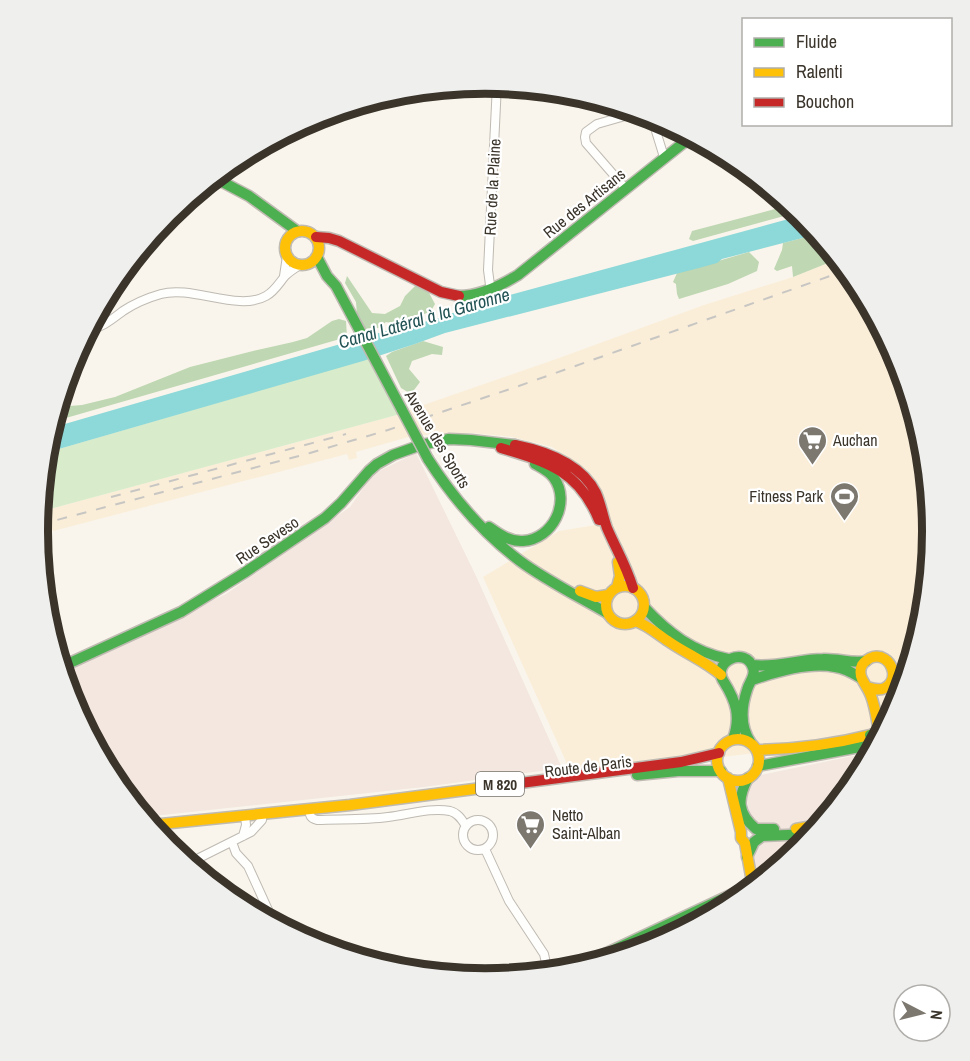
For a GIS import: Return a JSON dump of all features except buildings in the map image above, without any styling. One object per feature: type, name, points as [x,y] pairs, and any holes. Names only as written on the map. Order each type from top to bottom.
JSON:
[{"type":"main road","name":"Rue des Artisans","points":[[316,237],[338,239],[441,292],[456,296],[473,294],[492,289],[518,275],[684,142]]},
{"type":"main road","points":[[222,182],[249,196],[297,231]]},
{"type":"main road","points":[[273,214],[287,240]]},
{"type":"main road","points":[[307,231],[316,237],[320,246],[318,254],[327,276],[304,264],[295,263],[287,256],[285,251],[287,240],[293,233],[307,231]]},
{"type":"main road","points":[[304,264],[337,243],[347,245]]},
{"type":"main road","name":"Avenue des Sports","points":[[327,276],[336,286],[428,459],[456,500],[520,562],[607,613]]},
{"type":"main road","name":"Rue Seveso","points":[[69,663],[181,612],[241,576],[326,518],[346,499],[366,473],[386,458],[412,447],[441,440],[514,444],[539,451],[564,462],[577,471],[599,498],[606,524],[633,588]]},
{"type":"main road","name":"Rue Seveso","points":[[481,441],[546,462],[576,482],[588,497],[619,567],[620,576],[612,591]]},
{"type":"main road","points":[[456,500],[497,534],[506,538],[522,541],[539,536],[547,531],[558,515],[560,495],[554,478],[532,462],[530,457]]},
{"type":"main road","name":"Avenue des Sports","points":[[499,544],[579,591],[596,597],[612,591]]},
{"type":"main road","points":[[628,586],[633,588],[642,595],[644,607],[641,615],[629,624],[618,623],[610,617],[605,606],[612,591],[628,586]]},
{"type":"main road","points":[[644,607],[665,630],[676,638],[715,657],[728,659],[743,657],[752,665],[754,674],[750,683],[743,724],[745,733],[759,759],[755,772],[748,778],[741,791],[740,804],[750,835],[747,857],[751,877]]},
{"type":"main road","points":[[635,621],[646,624],[668,642],[711,666],[721,675],[728,687],[736,711],[737,720],[733,740]]},
{"type":"main road","points":[[752,665],[774,665],[825,658],[857,663],[872,657],[880,657],[889,662],[893,669],[892,679],[878,700],[874,729]]},
{"type":"main road","points":[[721,675],[722,668],[728,659]]},
{"type":"main road","points":[[866,661],[861,670],[875,712]]},
{"type":"main road","points":[[728,687],[738,689],[765,676],[825,666],[840,668],[874,689],[886,687]]},
{"type":"main road","points":[[750,835],[725,774],[718,765],[719,753],[725,744],[742,739],[754,746],[793,748],[868,741]]},
{"type":"main road","points":[[758,766],[867,742]]},
{"type":"main road","name":"Route de Paris","points":[[161,824],[262,814],[310,814],[350,805],[681,762],[719,753]]},
{"type":"main road","name":"Route de Paris","points":[[350,805],[414,801],[678,771],[725,774]]},
{"type":"main road","points":[[725,774],[739,780],[748,778]]},
{"type":"main road","points":[[750,835],[806,827]]},
{"type":"main road","points":[[750,835],[799,835]]},
{"type":"main road","points":[[636,940],[702,909]]},
{"type":"street","name":"Rue de la Plaine","points":[[492,289],[488,270],[497,94]]},
{"type":"street","points":[[623,116],[597,124],[586,132],[585,137],[586,143],[626,189]]},
{"type":"street","points":[[655,128],[664,157]]},
{"type":"street","points":[[98,329],[142,300],[164,293],[186,292],[238,301],[258,300],[267,296],[278,286],[284,276],[287,256]]},
{"type":"street","points":[[284,276],[304,264]]},
{"type":"street","points":[[893,669],[898,672]]},
{"type":"street","points":[[886,687],[894,686]]},
{"type":"street","points":[[310,814],[317,820],[386,817],[436,810],[453,811],[458,814],[466,826],[464,837],[468,846],[476,850],[485,849],[492,841],[494,836],[490,826],[482,821],[478,820],[466,826]]},
{"type":"street","points":[[197,859],[251,832],[261,823],[262,814]]},
{"type":"street","points":[[243,836],[246,825],[245,816]]},
{"type":"street","points":[[232,842],[236,853],[248,866],[268,910]]},
{"type":"street","points":[[485,849],[509,901],[544,954],[546,963]]},
{"type":"shaded area","points":[[830,262],[832,264],[863,312],[889,363],[914,445],[921,502],[921,559],[914,616],[889,698],[870,736],[838,743],[572,775],[483,577],[559,531],[608,523],[601,491],[591,475],[552,447],[512,437],[472,433],[422,435],[409,410],[704,305],[793,277]]},
{"type":"shaded area","points":[[400,414],[412,436],[356,452],[357,458],[349,460],[347,454],[48,532],[49,509]]},
{"type":"shaded area","points":[[416,453],[476,576],[562,768],[424,787],[154,816],[122,773],[93,724],[69,666],[226,594],[350,507],[373,474]]},
{"type":"shaded area","points":[[860,755],[832,797],[814,819],[756,873],[746,788],[761,775]]},
{"type":"green space","points":[[779,208],[788,215],[693,241],[689,239],[692,231]]},
{"type":"green space","points":[[809,236],[830,262],[793,277],[792,266],[777,271],[774,269],[783,243]]},
{"type":"green space","points":[[749,252],[759,262],[757,271],[728,284],[679,299],[676,284],[673,282],[677,273]]},
{"type":"green space","points":[[347,276],[372,313],[385,314],[400,306],[405,296],[416,285],[428,291],[435,304],[431,311],[400,325],[386,322],[378,328],[365,329],[357,315],[356,302],[345,283]]},
{"type":"green space","points":[[339,319],[346,321],[347,337],[63,419],[66,406],[115,397],[190,367],[307,338],[332,321]]},
{"type":"green space","points":[[423,341],[443,347],[442,355],[432,354],[412,361],[409,369],[420,382],[411,394],[401,388],[386,356]]},
{"type":"green space","points":[[374,357],[404,413],[49,509],[55,450]]},
{"type":"water","points":[[791,218],[809,236],[722,259],[717,263],[699,268],[445,333],[363,361],[55,450],[61,425],[382,332],[436,319],[481,303]]},
{"type":"railway","points":[[48,522],[388,430],[838,273]]},
{"type":"railway","points":[[111,497],[346,434]]},
{"type":"traffic: fast","points":[[459,296],[490,290],[518,275],[684,142]]},
{"type":"traffic: fast","points":[[222,182],[249,196],[297,231]]},
{"type":"traffic: fast","points":[[317,257],[327,276],[336,286],[402,410]]},
{"type":"traffic: fast","points":[[402,410],[428,459]]},
{"type":"traffic: fast","points":[[69,663],[181,612],[244,573],[325,518],[369,471],[393,455],[421,445],[449,439],[515,445]]},
{"type":"traffic: fast","points":[[428,459],[469,514],[506,550],[541,575],[607,613]]},
{"type":"traffic: fast","points":[[489,527],[509,539],[518,541],[534,539],[550,527],[560,508],[559,488],[550,473],[535,464]]},
{"type":"traffic: fast","points":[[644,607],[682,640],[703,652],[728,659]]},
{"type":"traffic: fast","points":[[733,739],[737,723],[736,709],[721,675],[725,663],[737,657],[749,661],[754,671],[743,710],[743,724],[751,743]]},
{"type":"traffic: fast","points":[[752,665],[823,659],[866,661]]},
{"type":"traffic: fast","points":[[752,680],[782,671],[815,666],[842,668],[861,678]]},
{"type":"traffic: fast","points":[[758,766],[865,746]]},
{"type":"traffic: fast","points":[[637,775],[678,771],[721,771]]},
{"type":"traffic: fast","points":[[748,778],[742,793],[741,805],[745,817],[756,829]]},
{"type":"traffic: fast","points":[[756,829],[774,829]]},
{"type":"traffic: fast","points":[[747,857],[754,842],[762,836],[799,835]]},
{"type":"traffic: fast","points":[[631,942],[711,904]]},
{"type":"traffic: slow","points":[[302,231],[314,236],[319,248],[314,260],[302,265],[290,260],[285,248],[290,236],[302,231]]},
{"type":"traffic: slow","points":[[617,587],[620,576],[618,562]]},
{"type":"traffic: slow","points":[[625,586],[639,591],[644,605],[639,619],[625,624],[611,619],[606,605],[611,591],[625,586]]},
{"type":"traffic: slow","points":[[580,591],[596,597],[608,595]]},
{"type":"traffic: slow","points":[[635,621],[648,627],[721,675]]},
{"type":"traffic: slow","points":[[867,687],[880,689],[890,684],[893,673],[885,659],[871,658],[861,667],[861,677],[873,701],[877,723]]},
{"type":"traffic: slow","points":[[757,750],[814,746],[870,735]]},
{"type":"traffic: slow","points":[[738,739],[753,745],[759,760],[753,775],[738,781],[723,775],[717,760],[723,745],[738,739]]},
{"type":"traffic: slow","points":[[728,778],[751,877]]},
{"type":"traffic: slow","points":[[161,824],[350,805],[513,784]]},
{"type":"traffic: slow","points":[[796,829],[806,827]]},
{"type":"traffic: jam","points":[[316,237],[339,241],[441,292],[459,296]]},
{"type":"traffic: jam","points":[[515,445],[561,460],[572,466],[589,483],[598,497],[607,528],[633,588]]},
{"type":"traffic: jam","points":[[501,448],[547,464],[572,479],[591,503],[599,520]]},
{"type":"traffic: jam","points":[[513,784],[681,762],[719,753]]},
{"type":"place","name":"Auchan","points":[[812,466]]},
{"type":"place","name":"Fitness Park","points":[[844,522]]},
{"type":"place","name":"Netto Saint-Alban","points":[[531,850]]},
{"type":"water label","name":"Canal Latéral à la Garonne","points":[[424,318]]}]
